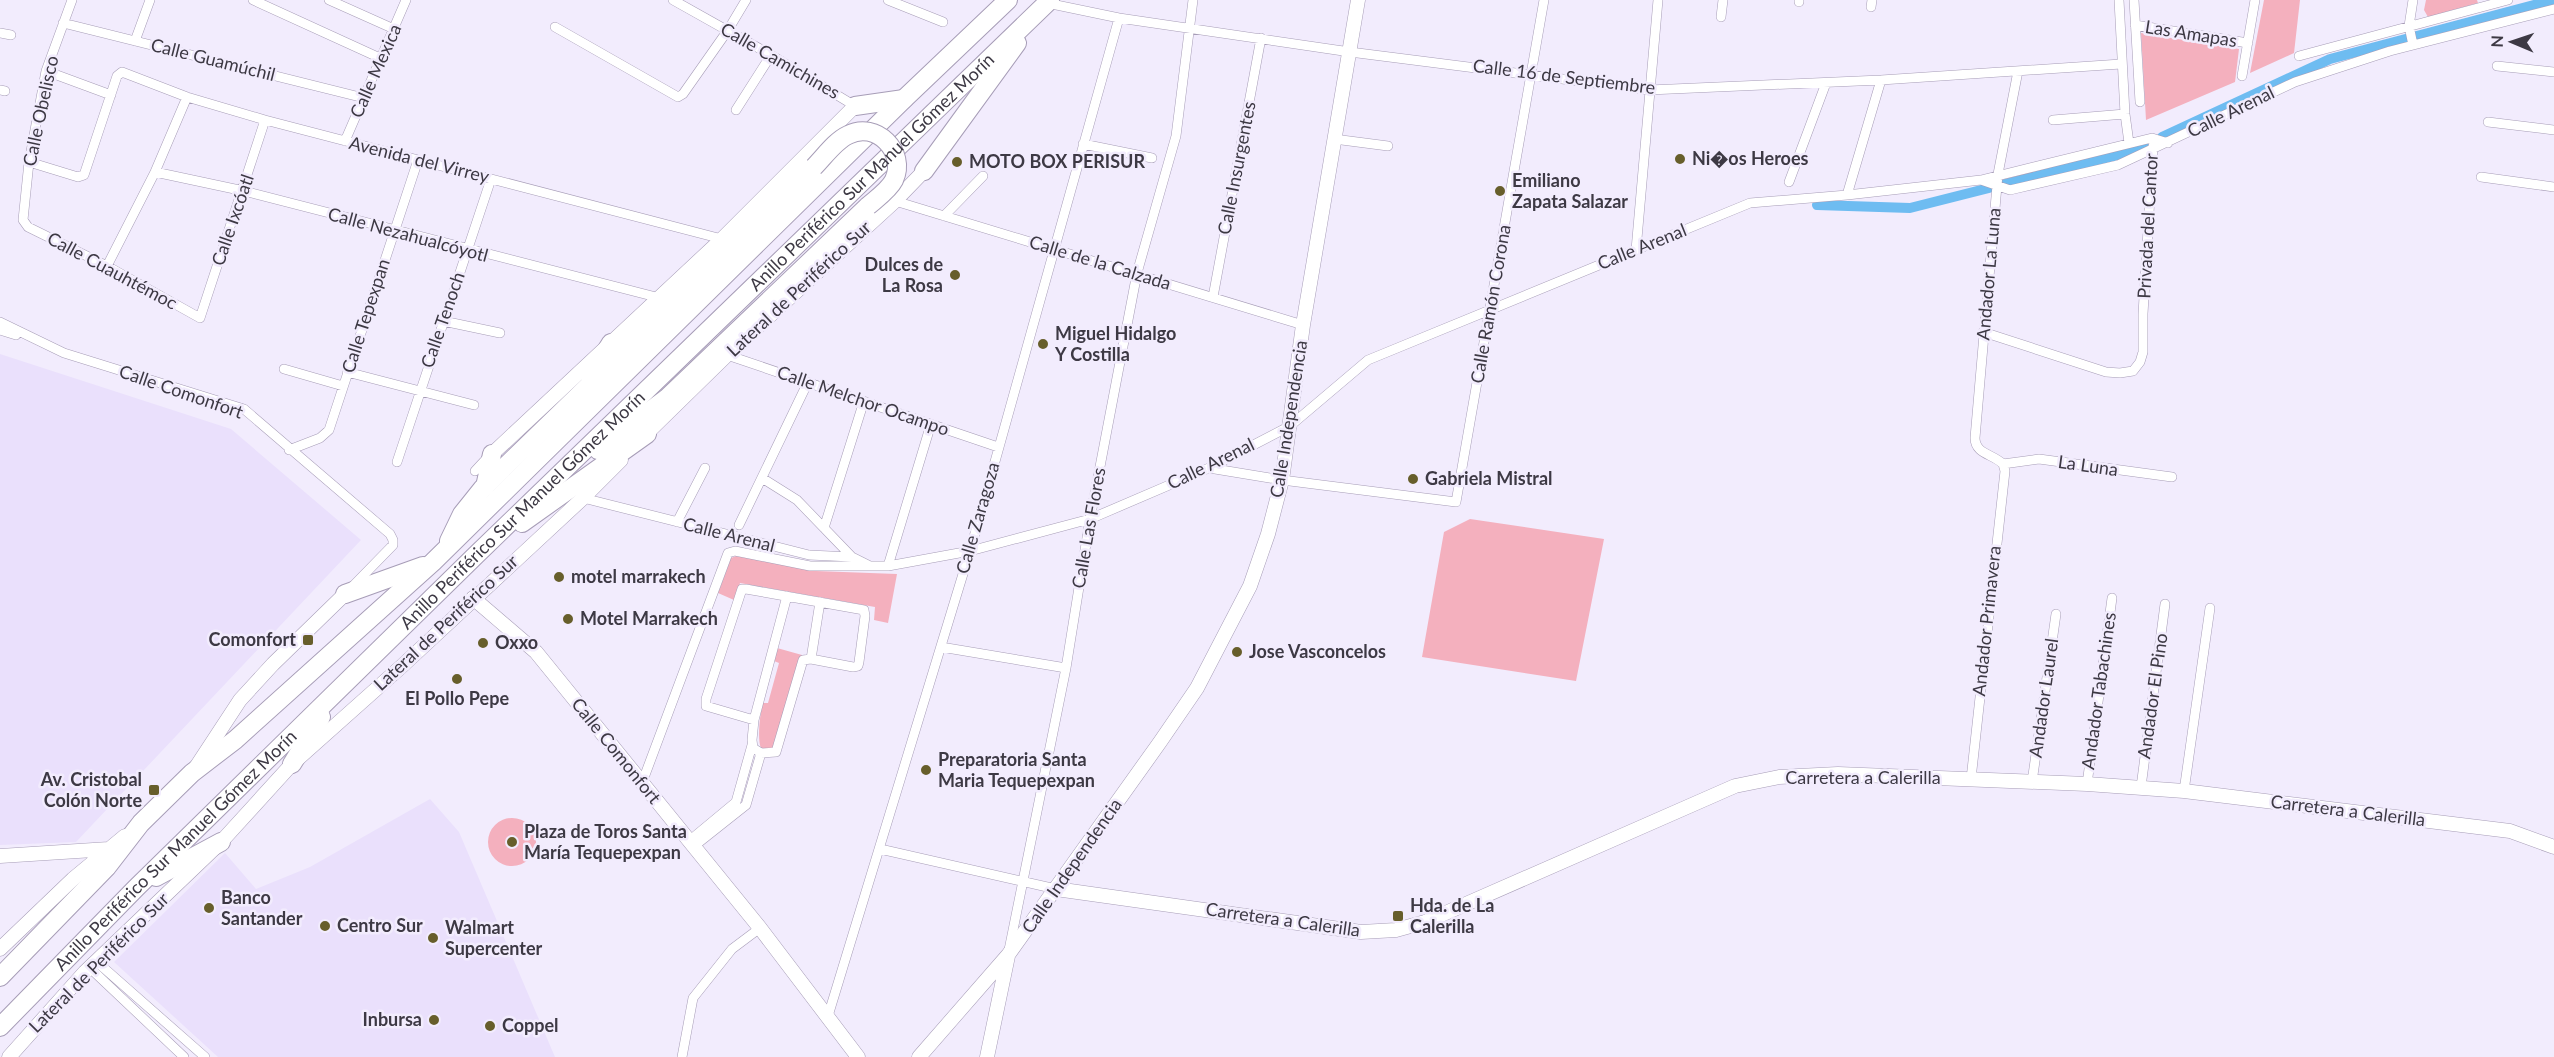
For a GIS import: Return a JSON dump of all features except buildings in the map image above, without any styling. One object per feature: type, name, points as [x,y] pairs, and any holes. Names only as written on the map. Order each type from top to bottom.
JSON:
[{"type":"highway","name":"Anillo Periférico Sur Manuel Gómez Morín","points":[[0,976],[107,867],[141,823],[192,773],[235,740],[447,549],[904,99],[1008,0]]},
{"type":"highway","name":"Anillo Periférico Sur Manuel Gómez Morín","points":[[0,1027],[136,888],[476,555],[1048,2]]},
{"type":"highway","points":[[924,171],[1048,2]]},
{"type":"highway","points":[[855,106],[904,99]]},
{"type":"highway","points":[[447,549],[462,514],[485,487],[814,167],[850,134],[867,131],[883,138],[894,151],[897,162],[896,174],[891,184],[667,398],[537,496]]},
{"type":"highway","points":[[577,398],[611,343]]},
{"type":"highway","points":[[476,555],[647,434]]},
{"type":"highway","points":[[485,487],[492,454]]},
{"type":"highway","points":[[345,594],[433,562]]},
{"type":"highway","points":[[292,764],[336,694]]},
{"type":"highway","points":[[136,888],[221,842]]},
{"type":"street","name":"Calle Obelisco","points":[[24,224],[29,162],[46,72],[72,0]]},
{"type":"street","points":[[135,41],[150,0]]},
{"type":"street","points":[[253,0],[380,58]]},
{"type":"street","points":[[329,0],[394,29]]},
{"type":"street","name":"Calle Mexica","points":[[345,141],[406,0]]},
{"type":"street","name":"Calle Camichines","points":[[673,0],[855,106]]},
{"type":"street","points":[[555,27],[678,97],[683,94],[728,30],[746,0]]},
{"type":"street","points":[[888,0],[944,22]]},
{"type":"street","name":"Calle Las Flores","points":[[987,1057],[1066,668],[1090,519],[1137,273],[1176,136],[1193,0]]},
{"type":"street","name":"Calle Independencia","points":[[919,1057],[1008,955],[1056,889],[1197,688],[1250,586],[1268,534],[1282,480],[1303,325],[1358,0]]},
{"type":"street","name":"Calle Ramón Corona","points":[[1282,480],[1456,502],[1544,0]]},
{"type":"street","points":[[1636,250],[1658,0]]},
{"type":"street","points":[[1720,17],[1723,0]]},
{"type":"street","points":[[2119,0],[2121,64],[2129,143]]},
{"type":"street","points":[[2134,0],[2140,102]]},
{"type":"street","points":[[2242,76],[2255,0]]},
{"type":"street","points":[[2411,37],[2413,0]]},
{"type":"street","points":[[2411,37],[2508,0]]},
{"type":"street","name":"Calle 16 de Septiembre","points":[[1048,2],[1119,18],[1350,52],[1649,90],[1881,80],[2121,64]]},
{"type":"street","points":[[2299,56],[2554,9]]},
{"type":"street","name":"Calle Zaragoza","points":[[828,1016],[970,551],[1119,18]]},
{"type":"street","name":"Calle Guamúchil","points":[[63,23],[364,98]]},
{"type":"street","name":"Las Amapas","points":[[2135,25],[2248,43]]},
{"type":"street","points":[[0,33],[12,34]]},
{"type":"street","name":"Calle Arenal","points":[[583,498],[809,555],[852,557],[870,566],[888,566],[970,551],[1090,519],[1209,468],[1290,426],[1368,360],[1750,203],[1981,180],[1998,174],[2047,173],[2118,165],[2295,82],[2411,37]]},
{"type":"street","name":"Calle Insurgentes","points":[[1213,297],[1261,38]]},
{"type":"street","points":[[736,110],[771,55]]},
{"type":"street","points":[[2497,66],[2554,72]]},
{"type":"street","name":"Andador La Luna","points":[[2003,464],[1975,445],[1998,174],[2018,71]]},
{"type":"street","points":[[29,162],[78,177],[84,175],[111,95],[46,72]]},
{"type":"street","name":"Avenida del Virrey","points":[[111,95],[120,73],[126,72],[187,97],[265,120],[722,238]]},
{"type":"street","points":[[1847,195],[1881,80]]},
{"type":"street","points":[[1789,183],[1826,83]]},
{"type":"street","points":[[107,266],[155,172],[187,97]]},
{"type":"street","points":[[475,471],[660,298],[855,106]]},
{"type":"street","points":[[2053,120],[2125,114]]},
{"type":"street","name":"Calle Ixcóatl","points":[[200,318],[265,120]]},
{"type":"street","points":[[2488,122],[2554,130]]},
{"type":"street","name":"Calle Arenal","points":[[1981,180],[2010,190],[2047,173],[2129,143],[2151,138],[2168,143]]},
{"type":"street","name":"Privada del Cantor","points":[[1983,332],[2106,372],[2126,373],[2137,367],[2143,352],[2143,314],[2153,150],[2151,138]]},
{"type":"street","points":[[1334,139],[1388,146]]},
{"type":"street","points":[[1083,144],[1152,158]]},
{"type":"street","name":"Calle Tepexpan","points":[[289,450],[326,435],[418,160]]},
{"type":"street","name":"Lateral de Periférico Sur","points":[[9,1057],[19,1043],[94,965],[221,842],[292,764],[402,666],[583,498],[727,355],[896,201],[924,171]]},
{"type":"street","name":"Calle Nezahualcóyotl","points":[[155,172],[243,191],[660,298]]},
{"type":"street","points":[[944,216],[983,176]]},
{"type":"street","points":[[2481,177],[2554,187]]},
{"type":"street","name":"Calle Tenoch","points":[[397,462],[491,179]]},
{"type":"street","name":"Calle de la Calzada","points":[[896,201],[1303,325]]},
{"type":"street","name":"Calle Cuauhtémoc","points":[[24,224],[107,266],[200,318]]},
{"type":"street","points":[[443,321],[500,333]]},
{"type":"street","points":[[0,322],[33,339]]},
{"type":"street","points":[[0,330],[33,339]]},
{"type":"street","name":"Calle Comonfort","points":[[33,339],[64,353],[244,410],[390,534],[393,545],[345,594]]},
{"type":"street","name":"Calle Melchor Ocampo","points":[[727,355],[998,447]]},
{"type":"street","points":[[284,369],[343,386]]},
{"type":"street","points":[[347,372],[474,405]]},
{"type":"street","points":[[739,525],[808,382]]},
{"type":"street","points":[[824,528],[864,401]]},
{"type":"street","points":[[888,566],[931,424]]},
{"type":"street","name":"La Luna","points":[[2003,464],[2039,459],[2172,477]]},
{"type":"street","name":"Andador Primavera","points":[[1971,779],[2005,471],[2003,464]]},
{"type":"street","points":[[677,522],[705,468]]},
{"type":"street","points":[[1209,468],[1282,480]]},
{"type":"street","points":[[762,478],[797,500],[852,557]]},
{"type":"street","points":[[642,783],[728,553],[735,551],[810,566],[870,566]]},
{"type":"street","points":[[752,745],[761,753],[773,753],[779,749],[801,662],[804,659],[811,658],[853,667],[858,666],[865,611],[746,589],[741,591],[705,704],[708,707],[754,720]]},
{"type":"street","points":[[192,773],[240,700],[273,664],[345,594]]},
{"type":"street","points":[[691,844],[711,822],[736,802],[752,745],[754,720],[787,596]]},
{"type":"street","name":"Calle Comonfort","points":[[473,598],[536,652],[760,928],[858,1057]]},
{"type":"street","name":"Andador Tabachines","points":[[2087,784],[2112,598]]},
{"type":"street","points":[[811,658],[820,602]]},
{"type":"street","name":"Andador El Pino","points":[[2141,787],[2165,604]]},
{"type":"street","points":[[2184,791],[2210,608]]},
{"type":"street","name":"Andador Laurel","points":[[2032,782],[2056,614]]},
{"type":"street","points":[[941,647],[1066,668]]},
{"type":"street","points":[[691,844],[746,805],[761,753]]},
{"type":"street","name":"Carretera a Calerilla","points":[[1056,889],[1361,932],[1396,930],[1425,922],[1735,786],[1779,777],[1838,774],[2087,784],[2184,791],[2510,831],[2554,847]]},
{"type":"street","points":[[0,949],[73,879],[141,823]]},
{"type":"street","points":[[0,856],[109,849]]},
{"type":"street","points":[[880,849],[1056,889]]},
{"type":"street","points":[[682,1057],[693,998],[732,949],[760,928]]},
{"type":"street","points":[[94,965],[184,1057]]},
{"type":"street","points":[[94,965],[205,1057]]},
{"type":"shaded area","points":[[2264,0],[2300,0],[2294,53],[2250,73]]},
{"type":"shaded area","points":[[2426,0],[2477,0],[2478,3],[2428,17],[2424,10]]},
{"type":"shaded area","points":[[2141,33],[2239,49],[2235,82],[2146,120]]},
{"type":"shaded area","points":[[0,354],[231,429],[361,540],[76,842],[0,845]]},
{"type":"shaded area","points":[[1470,519],[1604,539],[1576,681],[1422,657],[1444,532]]},
{"type":"shaded area","points":[[736,556],[816,571],[897,574],[888,623],[874,620],[875,607],[740,583],[734,600],[718,593],[731,558]]},
{"type":"shaded area","points":[[777,648],[802,655],[777,747],[772,751],[761,748],[759,726],[763,703],[768,703],[779,663],[774,661]]},
{"type":"shaded area","name":"Centro Sur","points":[[430,799],[459,832],[555,1057],[218,1057],[114,962],[225,853],[256,889],[310,867]]},
{"type":"shaded area","name":"Plaza de Toros Santa María Tequepexpan","points":[[507,818],[517,818],[532,828],[536,842],[532,856],[526,862],[517,866],[507,866],[492,856],[488,847],[488,837],[498,822]]},
{"type":"waterway","points":[[2162,137],[2330,59],[2553,0]]},
{"type":"waterway","points":[[2005,184],[2126,153],[2150,142]]},
{"type":"waterway","points":[[1817,205],[1910,208],[1989,188]]},
{"type":"place","name":"Ni�os Heroes","points":[[1680,159]]},
{"type":"place","name":"MOTO BOX PERISUR","points":[[957,162]]},
{"type":"place","name":"Emiliano Zapata Salazar","points":[[1500,191]]},
{"type":"place","name":"Dulces de La Rosa","points":[[955,275]]},
{"type":"place","name":"Miguel Hidalgo Y Costilla","points":[[1043,344]]},
{"type":"place","name":"Gabriela Mistral","points":[[1413,479]]},
{"type":"place","name":"motel marrakech","points":[[559,577]]},
{"type":"place","name":"Motel Marrakech","points":[[568,619]]},
{"type":"place","name":"Comonfort","points":[[308,640]]},
{"type":"place","name":"Oxxo","points":[[483,643]]},
{"type":"place","name":"Jose Vasconcelos","points":[[1237,652]]},
{"type":"place","name":"El Pollo Pepe","points":[[457,679]]},
{"type":"place","name":"Preparatoria Santa Maria Tequepexpan","points":[[926,770]]},
{"type":"place","name":"Av. Cristobal Colón Norte","points":[[154,790]]},
{"type":"place","name":"Plaza de Toros Santa María Tequepexpan","points":[[512,842]]},
{"type":"place","name":"Banco Santander","points":[[209,908]]},
{"type":"place","name":"Hda. de La Calerilla","points":[[1398,916]]},
{"type":"place","name":"Centro Sur","points":[[325,926]]},
{"type":"place","name":"Walmart Supercenter","points":[[433,938]]},
{"type":"place","name":"Inbursa","points":[[434,1020]]},
{"type":"place","name":"Coppel","points":[[490,1026]]}]
